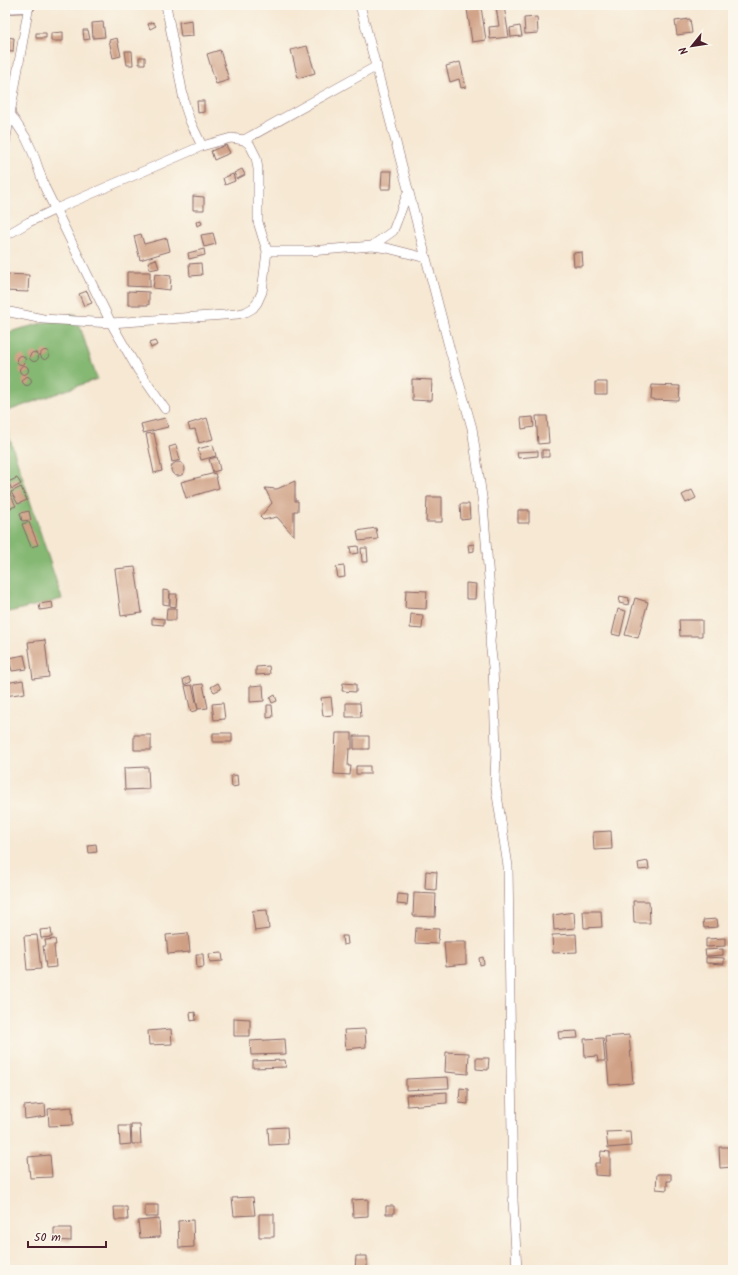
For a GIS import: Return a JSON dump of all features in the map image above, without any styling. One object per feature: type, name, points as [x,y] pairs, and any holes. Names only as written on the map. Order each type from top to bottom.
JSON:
[{"type":"main road","points":[[5,6],[29,5]]},
{"type":"street","points":[[5,143],[29,5]]},
{"type":"street","points":[[166,5],[185,106],[190,121],[202,146]]},
{"type":"street","points":[[360,5],[377,66],[408,192],[472,428],[483,504],[492,616],[490,642],[493,667],[496,749],[495,782],[508,866],[513,1200],[517,1270]]},
{"type":"street","points":[[244,140],[377,66]]},
{"type":"street","points":[[11,115],[34,153],[45,188],[111,322],[138,370],[165,409]]},
{"type":"street","points":[[5,236],[56,209],[202,146],[231,138],[244,140],[250,145],[256,157],[258,169],[258,222],[267,252],[262,292],[253,308],[238,314],[111,322],[43,319],[5,312]]},
{"type":"street","points":[[372,246],[393,231],[408,192]]},
{"type":"street","points":[[267,252],[310,251],[372,246],[387,248],[426,258]]},
{"type":"green space","points":[[76,314],[97,379],[5,412],[5,333]]},
{"type":"green space","points":[[5,424],[62,599],[5,613]]},
{"type":"building","points":[[504,6],[509,37],[490,39],[489,27],[499,26],[496,7]]},
{"type":"building","points":[[481,7],[486,40],[472,42],[467,9]]},
{"type":"building","points":[[537,17],[538,33],[525,34],[524,18]]},
{"type":"building","points":[[690,19],[692,33],[677,35],[675,21]]},
{"type":"building","points":[[192,20],[193,36],[181,37],[179,22]]},
{"type":"building","points":[[103,22],[105,37],[93,38],[92,23]]},
{"type":"building","points":[[153,22],[156,26],[150,29],[148,24]]},
{"type":"building","points":[[520,26],[522,36],[511,37],[510,28]]},
{"type":"building","points":[[83,30],[88,30],[90,39],[84,40]]},
{"type":"building","points":[[63,32],[63,41],[51,41],[51,33]]},
{"type":"building","points":[[36,33],[46,33],[46,38],[36,38]]},
{"type":"building","points":[[5,37],[14,38],[13,52],[5,51]]},
{"type":"building","points":[[117,38],[121,56],[113,58],[109,40]]},
{"type":"building","points":[[307,46],[315,73],[298,78],[291,50]]},
{"type":"building","points":[[220,50],[229,80],[216,84],[207,54]]},
{"type":"building","points":[[125,51],[132,51],[133,65],[127,65]]},
{"type":"building","points":[[139,57],[145,57],[145,64],[139,64]]},
{"type":"building","points":[[460,62],[466,87],[461,88],[459,79],[450,82],[446,66]]},
{"type":"building","points":[[197,101],[204,101],[204,112],[198,113]]},
{"type":"building","points":[[226,145],[230,153],[214,160],[211,151]]},
{"type":"building","points":[[242,169],[245,175],[237,179],[234,173]]},
{"type":"building","points":[[382,171],[392,171],[391,189],[381,189]]},
{"type":"building","points":[[233,174],[235,181],[225,185],[223,178]]},
{"type":"building","points":[[193,196],[204,197],[204,210],[193,210]]},
{"type":"building","points":[[201,220],[202,224],[197,226],[196,222]]},
{"type":"building","points":[[213,233],[216,244],[204,247],[201,235]]},
{"type":"building","points":[[141,234],[144,244],[167,238],[170,251],[140,260],[134,236]]},
{"type":"building","points":[[204,249],[205,255],[189,259],[188,253]]},
{"type":"building","points":[[582,252],[583,266],[574,266],[573,253]]},
{"type":"building","points":[[156,259],[159,268],[150,270],[148,262]]},
{"type":"building","points":[[201,263],[202,275],[190,276],[189,264]]},
{"type":"building","points":[[127,272],[150,272],[150,287],[127,286]]},
{"type":"building","points":[[5,274],[29,275],[28,292],[5,291]]},
{"type":"building","points":[[155,274],[171,276],[170,290],[153,288]]},
{"type":"building","points":[[87,291],[92,303],[84,306],[79,294]]},
{"type":"building","points":[[128,291],[149,292],[149,305],[128,305]]},
{"type":"building","points":[[155,341],[157,345],[151,348],[149,343]]},
{"type":"building","points":[[45,350],[50,355],[45,360],[40,355]]},
{"type":"building","points":[[34,352],[39,357],[34,362],[29,357]]},
{"type":"building","points":[[21,355],[26,360],[21,365],[16,360]]},
{"type":"building","points":[[24,365],[29,370],[24,375],[19,370]]},
{"type":"building","points":[[27,376],[32,381],[27,386],[22,381]]},
{"type":"building","points":[[412,379],[432,380],[431,401],[412,400]]},
{"type":"building","points":[[595,382],[607,382],[607,394],[595,394]]},
{"type":"building","points":[[652,385],[680,386],[679,401],[651,400]]},
{"type":"building","points":[[536,416],[547,416],[549,443],[538,444]]},
{"type":"building","points":[[533,417],[534,427],[522,429],[521,418]]},
{"type":"building","points":[[165,418],[168,427],[143,433],[141,424]]},
{"type":"building","points":[[207,418],[213,439],[199,443],[195,429],[190,430],[188,424]]},
{"type":"building","points":[[154,433],[162,471],[154,473],[146,434]]},
{"type":"building","points":[[176,445],[180,460],[172,462],[169,447]]},
{"type":"building","points":[[213,445],[216,456],[201,460],[198,449]]},
{"type":"building","points":[[542,450],[549,450],[549,457],[542,457]]},
{"type":"building","points":[[538,451],[538,456],[518,458],[517,452]]},
{"type":"building","points":[[217,457],[220,470],[213,472],[209,459]]},
{"type":"building","points":[[178,462],[183,464],[185,469],[183,474],[178,476],[173,474],[171,469],[173,464]]},
{"type":"building","points":[[215,473],[219,488],[186,498],[181,482]]},
{"type":"building","points":[[17,478],[21,484],[12,489],[8,482]]},
{"type":"building","points":[[295,481],[295,501],[298,501],[298,511],[294,511],[294,536],[277,517],[263,520],[260,517],[272,503],[265,488],[277,489]]},
{"type":"building","points":[[7,484],[10,489],[6,491],[5,486]]},
{"type":"building","points":[[21,487],[27,500],[18,504],[11,492]]},
{"type":"building","points":[[692,490],[696,498],[686,503],[682,495]]},
{"type":"building","points":[[9,492],[16,506],[8,509],[5,502],[5,494]]},
{"type":"building","points":[[427,497],[442,497],[442,522],[426,522]]},
{"type":"building","points":[[460,504],[469,504],[470,519],[461,520]]},
{"type":"building","points":[[518,510],[529,510],[529,523],[518,523]]},
{"type":"building","points":[[29,511],[31,520],[22,521],[20,513]]},
{"type":"building","points":[[29,522],[38,545],[31,547],[22,524]]},
{"type":"building","points":[[376,528],[378,539],[359,541],[357,531]]},
{"type":"building","points":[[474,544],[474,551],[469,552],[468,545]]},
{"type":"building","points":[[358,546],[359,553],[351,554],[350,547]]},
{"type":"building","points":[[361,548],[367,548],[368,562],[362,562]]},
{"type":"building","points":[[344,566],[345,577],[338,578],[336,567]]},
{"type":"building","points":[[135,567],[142,613],[121,616],[115,569]]},
{"type":"building","points":[[466,583],[476,584],[475,599],[466,599]]},
{"type":"building","points":[[163,590],[170,591],[169,605],[163,604]]},
{"type":"building","points":[[406,590],[427,591],[426,609],[405,608]]},
{"type":"building","points":[[170,594],[177,594],[176,607],[170,606]]},
{"type":"building","points":[[620,596],[629,598],[628,605],[619,603]]},
{"type":"building","points":[[635,598],[648,602],[638,638],[625,635]]},
{"type":"building","points":[[52,602],[53,608],[40,610],[39,604]]},
{"type":"building","points":[[167,608],[176,608],[176,620],[166,620]]},
{"type":"building","points":[[618,609],[626,611],[620,636],[612,634]]},
{"type":"building","points":[[411,614],[423,615],[422,629],[410,628]]},
{"type":"building","points":[[152,618],[164,619],[164,625],[152,624]]},
{"type":"building","points":[[679,620],[702,620],[702,636],[680,636]]},
{"type":"building","points":[[45,640],[49,677],[33,679],[28,642]]},
{"type":"building","points":[[24,655],[27,669],[12,671],[9,658]]},
{"type":"building","points":[[269,666],[270,674],[256,675],[256,667]]},
{"type":"building","points":[[189,677],[191,682],[184,685],[183,679]]},
{"type":"building","points":[[23,680],[25,693],[5,696],[5,683]]},
{"type":"building","points":[[218,683],[221,689],[214,692],[211,687]]},
{"type":"building","points":[[343,683],[356,684],[356,692],[342,691]]},
{"type":"building","points":[[203,684],[208,708],[198,709],[194,685]]},
{"type":"building","points":[[192,685],[198,710],[191,712],[185,686]]},
{"type":"building","points":[[263,685],[264,701],[250,702],[250,686]]},
{"type":"building","points":[[275,695],[277,701],[272,703],[270,698]]},
{"type":"building","points":[[331,697],[333,715],[323,716],[321,698]]},
{"type":"building","points":[[223,703],[225,719],[214,720],[212,704]]},
{"type":"building","points":[[346,703],[360,703],[361,717],[346,717]]},
{"type":"building","points":[[267,705],[272,705],[273,717],[267,718]]},
{"type":"building","points":[[213,733],[232,733],[232,742],[213,742]]},
{"type":"building","points":[[336,733],[352,733],[352,749],[349,749],[348,766],[351,766],[350,775],[334,774]]},
{"type":"building","points":[[134,735],[151,735],[151,750],[134,750]]},
{"type":"building","points":[[354,736],[369,736],[369,749],[354,749]]},
{"type":"building","points":[[356,766],[370,766],[370,774],[356,774]]},
{"type":"building","points":[[148,767],[149,789],[125,790],[124,768]]},
{"type":"building","points":[[237,775],[238,786],[232,787],[231,776]]},
{"type":"building","points":[[611,831],[612,849],[594,850],[593,832]]},
{"type":"building","points":[[96,844],[97,852],[89,853],[88,845]]},
{"type":"building","points":[[648,861],[649,869],[639,870],[638,863]]},
{"type":"building","points":[[426,871],[437,872],[436,890],[425,889]]},
{"type":"building","points":[[414,893],[436,894],[435,917],[413,916]]},
{"type":"building","points":[[398,894],[408,895],[407,905],[397,904]]},
{"type":"building","points":[[633,901],[649,901],[650,923],[634,923]]},
{"type":"building","points":[[267,910],[269,929],[255,931],[252,911]]},
{"type":"building","points":[[583,911],[601,911],[602,927],[584,928]]},
{"type":"building","points":[[574,912],[575,928],[554,930],[553,915]]},
{"type":"building","points":[[717,919],[718,927],[704,928],[703,920]]},
{"type":"building","points":[[416,928],[439,929],[438,944],[415,943]]},
{"type":"building","points":[[51,929],[52,937],[41,938],[40,930]]},
{"type":"building","points":[[188,933],[190,952],[168,954],[166,935]]},
{"type":"building","points":[[576,934],[577,952],[553,953],[552,935]]},
{"type":"building","points":[[37,935],[41,969],[27,970],[24,936]]},
{"type":"building","points":[[342,936],[347,936],[348,944],[343,945]]},
{"type":"building","points":[[725,938],[725,946],[706,947],[706,939]]},
{"type":"building","points":[[55,939],[56,945],[54,945],[56,967],[46,968],[43,946],[46,946],[45,940]]},
{"type":"building","points":[[444,942],[466,942],[466,964],[446,966]]},
{"type":"building","points":[[723,949],[723,955],[706,956],[705,950]]},
{"type":"building","points":[[222,953],[223,961],[210,962],[209,954]]},
{"type":"building","points":[[196,954],[203,954],[204,967],[197,968]]},
{"type":"building","points":[[483,957],[484,964],[480,965],[479,958]]},
{"type":"building","points":[[706,957],[724,958],[724,964],[706,963]]},
{"type":"building","points":[[195,1012],[196,1020],[191,1021],[190,1013]]},
{"type":"building","points":[[234,1018],[250,1019],[250,1036],[234,1036]]},
{"type":"building","points":[[171,1029],[172,1044],[149,1045],[148,1031]]},
{"type":"building","points":[[365,1029],[366,1047],[346,1049],[344,1030]]},
{"type":"building","points":[[577,1031],[578,1038],[559,1039],[558,1032]]},
{"type":"building","points":[[629,1035],[633,1083],[609,1085],[605,1037]]},
{"type":"building","points":[[603,1038],[605,1061],[598,1061],[597,1056],[585,1057],[584,1039]]},
{"type":"building","points":[[285,1039],[286,1054],[251,1055],[250,1041]]},
{"type":"building","points":[[446,1052],[469,1053],[468,1074],[445,1072]]},
{"type":"building","points":[[476,1058],[489,1058],[488,1070],[476,1069]]},
{"type":"building","points":[[285,1060],[286,1067],[253,1068],[253,1061]]},
{"type":"building","points":[[448,1077],[449,1088],[406,1090],[406,1079]]},
{"type":"building","points":[[460,1088],[468,1089],[468,1104],[459,1103]]},
{"type":"building","points":[[447,1092],[447,1103],[407,1106],[406,1095]]},
{"type":"building","points":[[45,1104],[46,1116],[25,1119],[24,1106]]},
{"type":"building","points":[[72,1107],[73,1125],[49,1126],[48,1109]]},
{"type":"building","points":[[131,1125],[140,1125],[141,1144],[132,1144]]},
{"type":"building","points":[[119,1126],[130,1126],[131,1144],[120,1145]]},
{"type":"building","points":[[287,1127],[288,1144],[269,1145],[268,1128]]},
{"type":"building","points":[[630,1131],[631,1146],[608,1148],[606,1132]]},
{"type":"building","points":[[719,1147],[733,1147],[733,1167],[720,1168]]},
{"type":"building","points":[[601,1151],[610,1152],[610,1176],[595,1175],[595,1163],[600,1163]]},
{"type":"building","points":[[50,1155],[52,1177],[30,1178],[28,1157]]},
{"type":"building","points":[[657,1174],[671,1174],[671,1181],[667,1181],[667,1190],[656,1189]]},
{"type":"building","points":[[253,1197],[255,1215],[234,1216],[232,1198]]},
{"type":"building","points":[[368,1199],[368,1216],[353,1217],[352,1200]]},
{"type":"building","points":[[145,1205],[158,1205],[158,1217],[145,1217]]},
{"type":"building","points":[[386,1206],[394,1206],[394,1214],[386,1214]]},
{"type":"building","points":[[114,1207],[127,1207],[128,1220],[115,1220]]},
{"type":"building","points":[[259,1214],[274,1214],[274,1237],[259,1237]]},
{"type":"building","points":[[159,1219],[160,1237],[140,1238],[138,1221]]},
{"type":"building","points":[[193,1220],[194,1247],[179,1248],[178,1221]]},
{"type":"building","points":[[54,1228],[71,1228],[71,1241],[54,1240]]},
{"type":"building","points":[[356,1256],[367,1256],[367,1270],[355,1270]]}]
